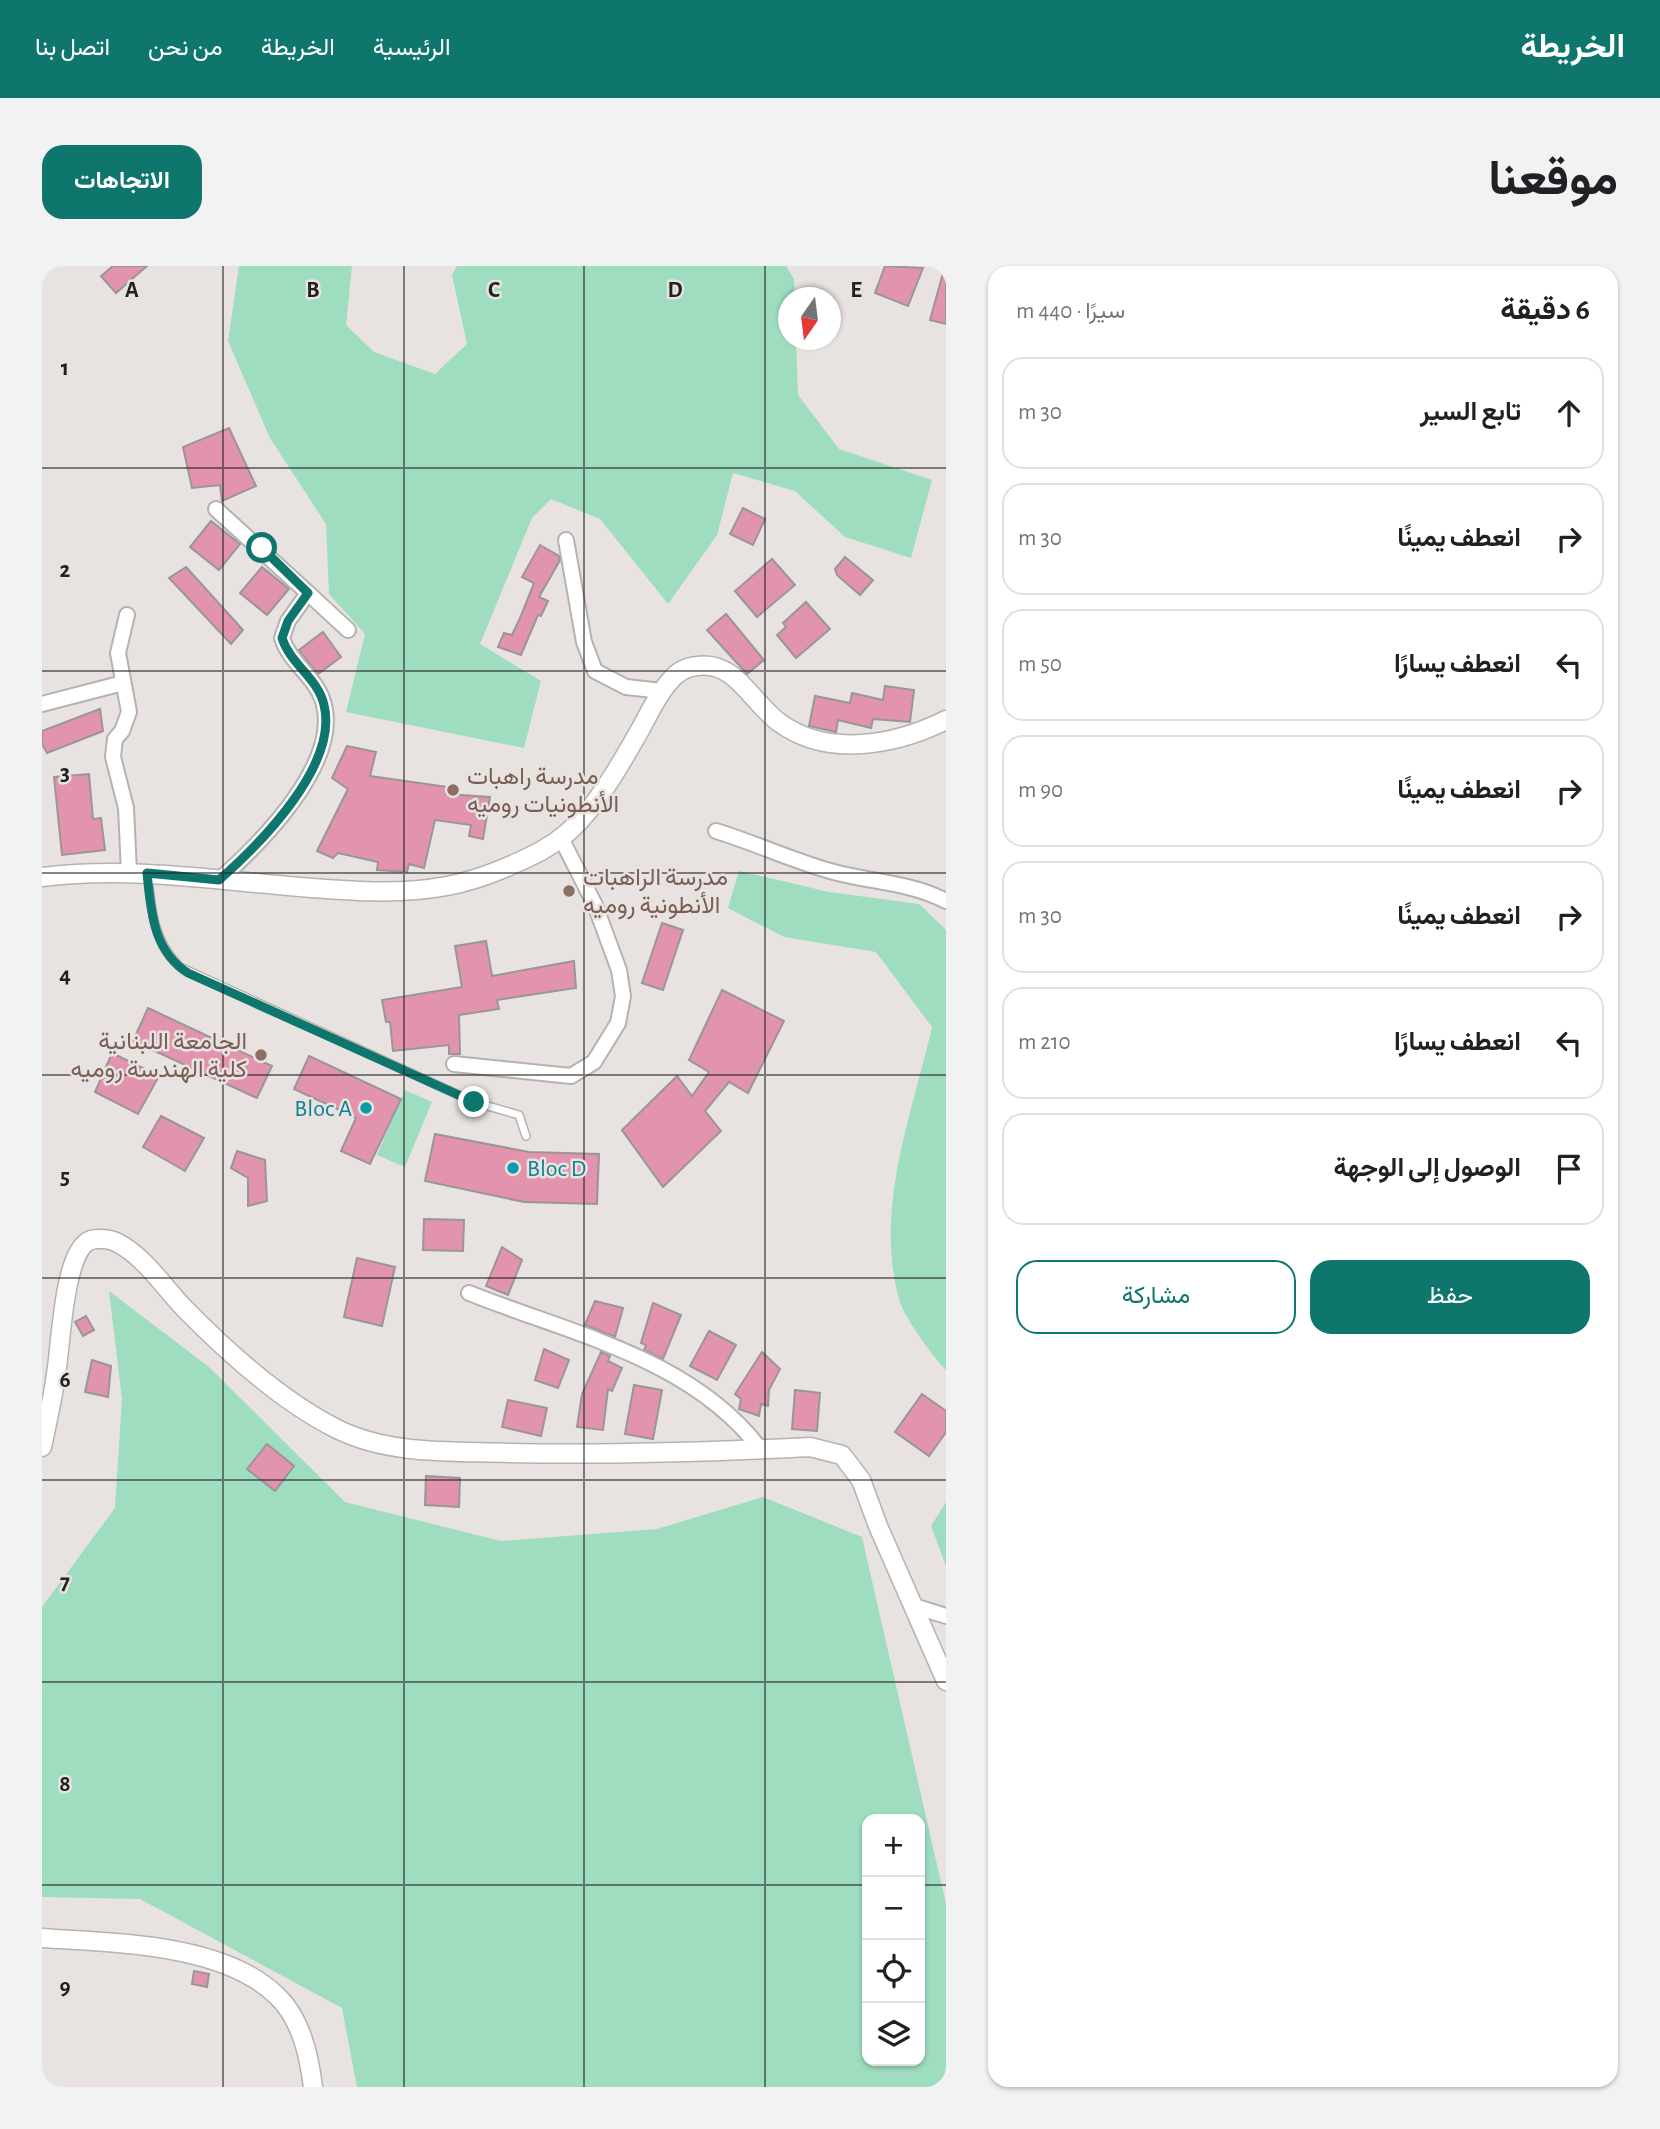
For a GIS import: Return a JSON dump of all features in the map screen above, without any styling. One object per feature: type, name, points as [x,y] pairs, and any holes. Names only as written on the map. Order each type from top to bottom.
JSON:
[{"type":"street","points":[[216,509],[348,631]]},
{"type":"street","points":[[566,540],[584,642],[595,671],[626,687],[662,691]]},
{"type":"street","points":[[219,880],[267,836],[285,814],[319,757],[326,738],[324,704],[319,692],[299,669],[282,638],[288,621],[308,593]]},
{"type":"street","points":[[127,615],[118,653],[129,712],[116,739],[113,757],[126,808],[129,873]]},
{"type":"street","points":[[42,877],[147,873],[337,890],[425,889],[467,881],[506,868],[562,840],[590,810],[617,770],[662,691],[681,670],[707,665],[730,673],[780,724],[811,738],[836,744],[884,741],[945,726]]},
{"type":"street","points":[[42,704],[123,683]]},
{"type":"street","points":[[716,831],[801,863],[910,888],[946,901]]},
{"type":"street","points":[[454,1064],[571,1076],[594,1062],[618,1023],[623,996],[619,971],[595,905],[562,840]]},
{"type":"street","points":[[42,1447],[57,1371],[67,1284],[85,1242],[94,1239],[114,1241],[124,1247],[214,1337],[291,1399],[336,1428],[376,1443],[438,1451],[551,1454],[810,1447],[842,1455],[861,1480],[878,1527],[946,1681]]},
{"type":"street","points":[[469,1293],[678,1376],[731,1415],[761,1450]]},
{"type":"street","points":[[914,1606],[946,1616]]},
{"type":"street","points":[[42,1938],[191,1954],[236,1968],[278,1996],[296,2021],[308,2058],[313,2087]]},
{"type":"lane","points":[[147,873],[157,935],[163,949],[180,967],[474,1102],[519,1115],[526,1136]]},
{"type":"green space","points":[[239,266],[352,266],[346,325],[374,352],[435,374],[467,344],[452,275],[457,266],[786,266],[794,279],[794,287],[778,287],[778,350],[796,350],[798,395],[839,449],[932,480],[911,558],[845,537],[795,491],[733,473],[717,535],[668,604],[600,519],[551,499],[532,518],[480,644],[541,681],[524,748],[346,712],[365,634],[329,594],[326,524],[270,438],[228,341]]},
{"type":"green space","points":[[739,871],[829,892],[919,904],[946,930],[946,1370],[906,1315],[899,1299],[892,1265],[893,1196],[906,1128],[932,1027],[876,952],[784,937],[728,908]]},
{"type":"green space","points":[[405,1090],[432,1102],[405,1167],[377,1155]]},
{"type":"green space","points":[[109,1291],[209,1367],[345,1502],[501,1541],[657,1529],[763,1497],[862,1537],[946,1904],[946,2087],[357,2087],[342,2008],[140,1899],[42,1897],[42,1607],[115,1508],[122,1399]]},
{"type":"green space","points":[[946,1502],[946,1566],[931,1526]]},
{"type":"building","points":[[113,266],[147,266],[116,293],[101,276]]},
{"type":"building","points":[[885,266],[923,268],[908,306],[875,293]]},
{"type":"building","points":[[943,273],[946,274],[946,324],[930,320]]},
{"type":"building","points":[[229,428],[256,486],[222,501],[220,485],[192,488],[183,447]]},
{"type":"building","points":[[743,508],[765,519],[753,545],[730,534]]},
{"type":"building","points":[[211,521],[240,544],[219,570],[190,547]]},
{"type":"building","points":[[540,545],[559,556],[560,560],[539,597],[548,601],[541,616],[538,615],[521,655],[498,647],[504,633],[512,635],[520,618],[534,583],[522,577]]},
{"type":"building","points":[[845,557],[873,580],[860,595],[837,575],[835,569]]},
{"type":"building","points":[[772,559],[795,585],[757,617],[735,591]]},
{"type":"building","points":[[186,567],[243,630],[231,644],[169,578]]},
{"type":"building","points":[[262,567],[289,589],[267,615],[240,593]]},
{"type":"building","points":[[806,602],[830,629],[796,658],[777,635],[786,627],[783,623]]},
{"type":"building","points":[[726,614],[764,660],[747,674],[707,630]]},
{"type":"building","points":[[323,632],[341,657],[318,674],[299,650]]},
{"type":"building","points":[[885,686],[914,690],[910,722],[873,719],[871,728],[838,720],[836,732],[809,726],[815,696],[850,703],[852,693],[883,700]]},
{"type":"building","points":[[100,709],[103,731],[47,753],[42,744],[42,731]]},
{"type":"building","points":[[347,746],[376,752],[370,776],[448,787],[446,794],[490,797],[483,839],[469,836],[471,825],[435,820],[424,868],[409,864],[407,872],[377,870],[378,862],[338,853],[333,858],[317,851],[348,789],[332,778]]},
{"type":"building","points":[[89,774],[93,819],[101,818],[105,850],[62,855],[54,777]]},
{"type":"building","points":[[662,923],[683,930],[663,990],[642,983]]},
{"type":"building","points":[[486,941],[492,976],[574,961],[576,988],[497,1000],[499,1009],[459,1015],[460,1054],[449,1054],[449,1045],[393,1051],[390,1022],[386,1022],[382,1000],[462,987],[455,946]]},
{"type":"building","points":[[722,990],[784,1021],[748,1093],[729,1082],[705,1111],[721,1131],[663,1187],[622,1130],[677,1076],[692,1096],[709,1072],[689,1060]]},
{"type":"building","points":[[148,1008],[272,1066],[257,1098],[133,1041]]},
{"type":"building","points":[[112,1053],[159,1076],[138,1114],[95,1092]]},
{"type":"building","name":"Bloc A","points":[[309,1056],[401,1099],[370,1164],[341,1151],[356,1118],[294,1089]]},
{"type":"building","points":[[161,1116],[204,1138],[185,1171],[143,1147]]},
{"type":"building","name":"Bloc D","points":[[435,1134],[529,1152],[599,1154],[597,1204],[524,1202],[425,1181]]},
{"type":"building","points":[[237,1151],[265,1160],[267,1201],[248,1206],[248,1178],[231,1168]]},
{"type":"building","points":[[424,1219],[464,1220],[463,1251],[423,1250]]},
{"type":"building","points":[[502,1247],[522,1260],[508,1295],[486,1286]]},
{"type":"building","points":[[357,1258],[395,1267],[382,1326],[344,1317]]},
{"type":"building","points":[[595,1301],[623,1308],[615,1337],[585,1325]]},
{"type":"building","points":[[653,1303],[681,1315],[663,1359],[644,1350],[646,1345],[641,1343]]},
{"type":"building","points":[[86,1316],[94,1330],[83,1336],[75,1322]]},
{"type":"building","points":[[709,1331],[736,1345],[717,1380],[690,1366]]},
{"type":"building","points":[[544,1349],[569,1360],[558,1388],[535,1380]]},
{"type":"building","points":[[601,1352],[610,1356],[608,1361],[622,1368],[612,1391],[608,1389],[603,1430],[577,1427],[582,1394]]},
{"type":"building","points":[[762,1352],[780,1369],[769,1390],[768,1406],[761,1404],[759,1416],[739,1409],[741,1399],[735,1394]]},
{"type":"building","points":[[92,1360],[111,1366],[108,1397],[85,1392]]},
{"type":"building","points":[[634,1385],[662,1390],[653,1439],[625,1434]]},
{"type":"building","points":[[795,1390],[820,1393],[817,1431],[792,1429]]},
{"type":"building","points":[[922,1394],[946,1411],[946,1432],[929,1456],[895,1432]]},
{"type":"building","points":[[508,1400],[547,1408],[541,1436],[502,1427]]},
{"type":"building","points":[[267,1444],[294,1466],[275,1491],[247,1469]]},
{"type":"building","points":[[426,1476],[460,1478],[459,1507],[425,1505]]},
{"type":"building","points":[[194,1971],[209,1974],[207,1987],[192,1984]]},
{"type":"place","name":"مدرسة راهبات الأنطونيات روميه","points":[[453,790]]},
{"type":"place","name":"مدرسة الراهبات الأنطونية روميه","points":[[569,891]]},
{"type":"place","name":"الجامعة اللبنانية كلية الهندسة روميه","points":[[261,1055]]},
{"type":"place","name":"Bloc A","points":[[366,1108]]},
{"type":"place","name":"Bloc D","points":[[513,1168]]},
{"type":"route","points":[[262,548],[308,593],[295,608],[282,638],[299,669],[319,692],[324,704],[326,738],[319,757],[285,814],[267,836],[219,880],[147,873],[150,905],[157,935],[171,959],[188,973],[474,1102]]}]
